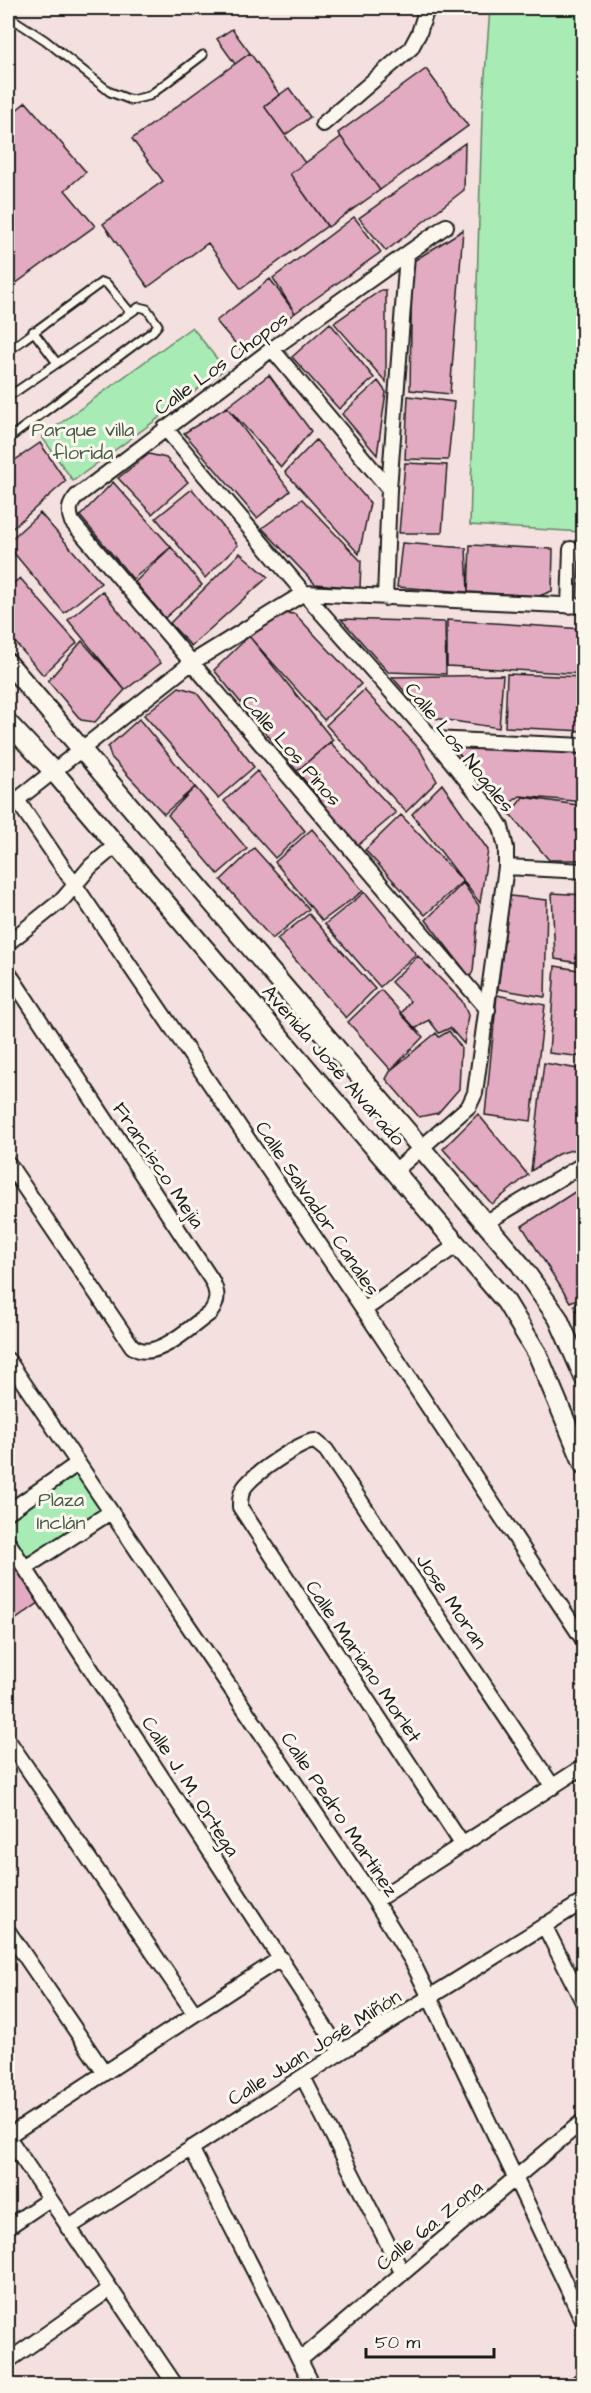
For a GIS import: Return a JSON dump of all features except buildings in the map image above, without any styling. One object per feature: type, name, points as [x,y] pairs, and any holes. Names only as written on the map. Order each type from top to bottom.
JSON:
[{"type":"street","points":[[323,124],[411,48],[419,33],[427,8]]},
{"type":"street","name":"Calle Los Chopos","points":[[69,513],[70,504],[76,496],[165,428],[446,226]]},
{"type":"street","points":[[384,598],[389,489],[407,255]]},
{"type":"street","points":[[272,349],[389,489]]},
{"type":"street","name":"Calle Los Nogales","points":[[165,428],[304,593],[433,739],[501,827],[506,848],[506,867],[475,1093],[469,1106],[395,1171]]},
{"type":"street","name":"Calle Los Pinos","points":[[69,513],[72,522],[488,1010]]},
{"type":"street","points":[[569,606],[571,549]]},
{"type":"street","points":[[12,804],[191,663],[304,593],[584,606]]},
{"type":"street","name":"Avenida José Alvarado","points":[[8,663],[520,1264],[550,1304],[572,1346],[584,1377]]},
{"type":"street","name":"Avenida José Alvarado","points":[[8,723],[54,772],[395,1171],[523,1327],[537,1353],[584,1466]]},
{"type":"street","points":[[433,739],[584,747]]},
{"type":"street","name":"Calle Salvador Canales","points":[[12,804],[75,885],[364,1310],[584,1641]]},
{"type":"street","points":[[8,943],[63,899],[91,866],[115,846]]},
{"type":"street","points":[[506,867],[584,872]]},
{"type":"street","name":"Francisco Mejia","points":[[8,972],[216,1287],[215,1305],[210,1313],[159,1349],[146,1353],[138,1352],[132,1347],[8,1163]]},
{"type":"street","points":[[485,1223],[584,1164]]},
{"type":"street","points":[[364,1310],[457,1245]]},
{"type":"street","name":"Calle Pedro Martínez","points":[[8,1360],[110,1514],[375,1901],[411,1959],[584,2323]]},
{"type":"street","name":"Calle Mariano Morlet","points":[[315,1441],[301,1444],[249,1483],[240,1498],[244,1516],[462,1844]]},
{"type":"street","name":"Jose Moran","points":[[315,1441],[326,1450],[553,1787]]},
{"type":"street","points":[[8,1512],[77,1464]]},
{"type":"street","points":[[26,1568],[110,1514]]},
{"type":"street","name":"Calle J. M. Ortega","points":[[8,1542],[341,2052]]},
{"type":"street","points":[[8,1740],[195,2014]]},
{"type":"street","points":[[375,1901],[584,1766]]},
{"type":"street","name":"Calle Juan José Miñón","points":[[68,2228],[429,1996],[584,1901]]},
{"type":"street","points":[[544,1925],[584,2004]]},
{"type":"street","points":[[8,1931],[104,2072]]},
{"type":"street","points":[[169,2383],[110,2289],[8,2137],[281,1958]]},
{"type":"street","points":[[303,2077],[402,2272]]},
{"type":"street","name":"Calle 6a. Zona","points":[[300,2360],[402,2272],[516,2180],[584,2120]]},
{"type":"street","points":[[191,2148],[313,2385]]},
{"type":"street","points":[[8,2228],[48,2199]]},
{"type":"street","points":[[8,2361],[110,2289]]},
{"type":"street","points":[[574,2385],[584,2378]]},
{"type":"lane","points":[[8,16],[45,39],[110,92],[131,100],[149,96],[203,55]]},
{"type":"lane","points":[[8,351],[102,282],[107,284],[130,312]]},
{"type":"lane","points":[[8,397],[139,307],[144,307],[156,321],[156,328],[8,439]]},
{"type":"lane","points":[[33,331],[57,363]]},
{"type":"green space","points":[[490,8],[583,8],[583,532],[470,525],[482,115]]},
{"type":"green space","name":"Parque villa florida","points":[[192,327],[225,369],[73,481],[42,437]]},
{"type":"green space","name":"Plaza Inclán","points":[[77,1464],[109,1513],[25,1568],[8,1542],[8,1512]]}]
